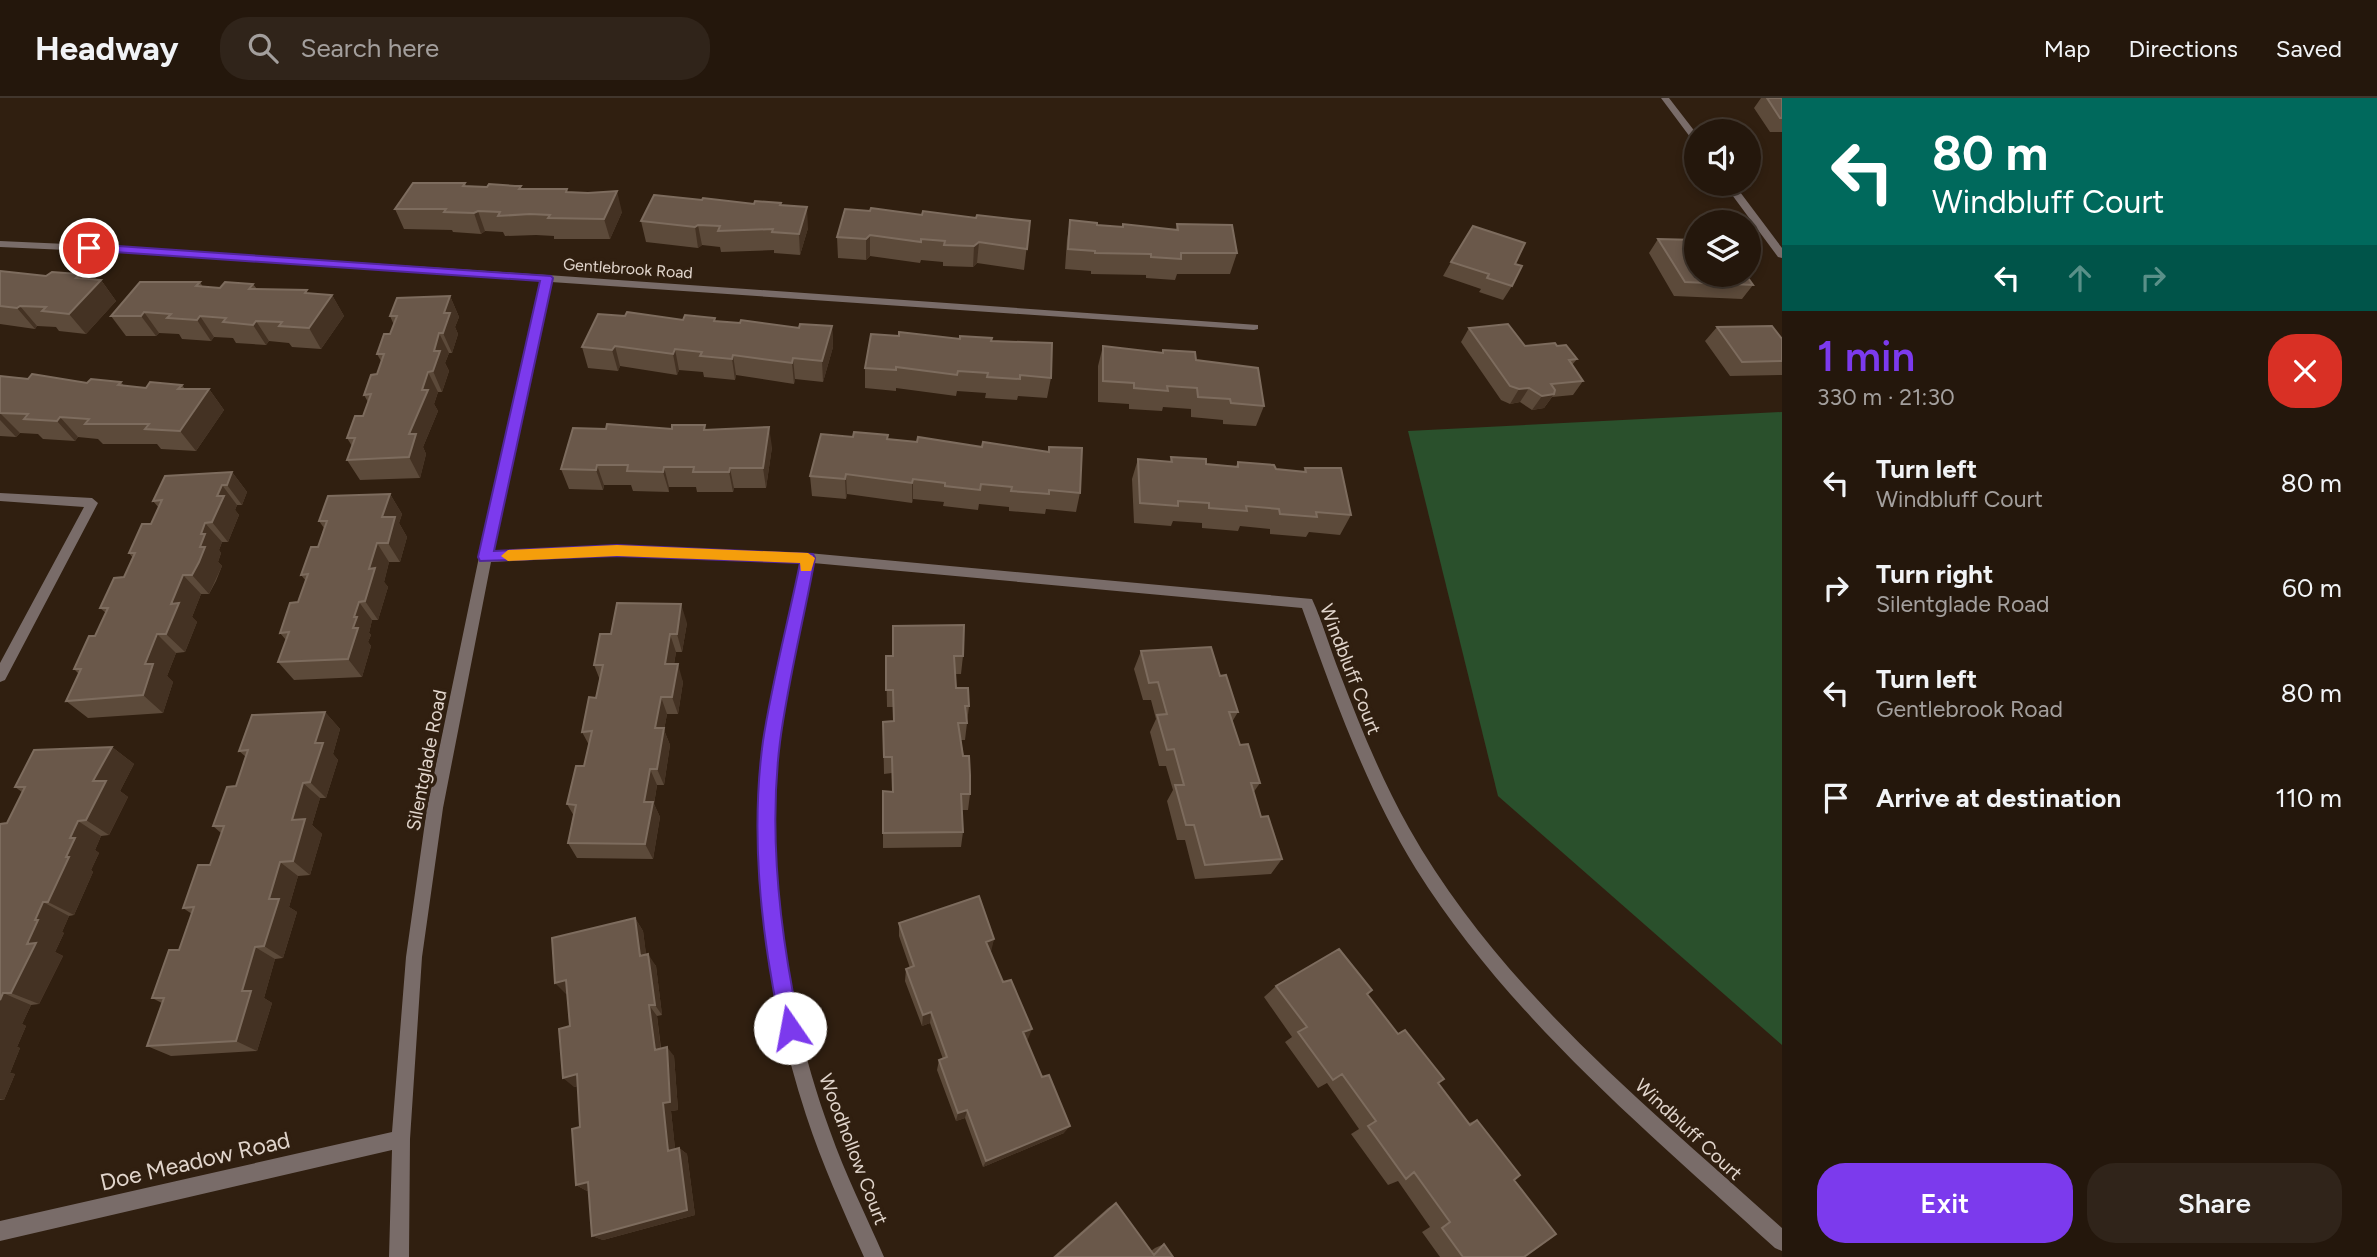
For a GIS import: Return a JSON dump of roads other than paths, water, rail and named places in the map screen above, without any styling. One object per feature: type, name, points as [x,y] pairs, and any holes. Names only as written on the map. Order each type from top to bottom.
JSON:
[{"type":"street","points":[[1665,98],[1684,123]]},
{"type":"street","points":[[1738,196],[1782,255]]},
{"type":"street","name":"Gentlebrook Road","points":[[0,244],[111,249],[1254,327]]},
{"type":"street","name":"Silentglade Road","points":[[399,1257],[401,1139],[414,957],[435,808],[485,557],[547,278]]},
{"type":"street","points":[[0,497],[92,503],[0,676]]},
{"type":"street","name":"Windbluff Court","points":[[485,557],[617,551],[808,558],[1307,603],[1342,703],[1372,774],[1422,864],[1481,945],[1567,1042],[1782,1241]]},
{"type":"street","name":"Woodhollow Court","points":[[808,558],[771,742],[768,828],[775,954],[790,1028],[815,1115],[874,1257]]},
{"type":"street","name":"Doe Meadow Road","points":[[0,1231],[401,1139]]}]
